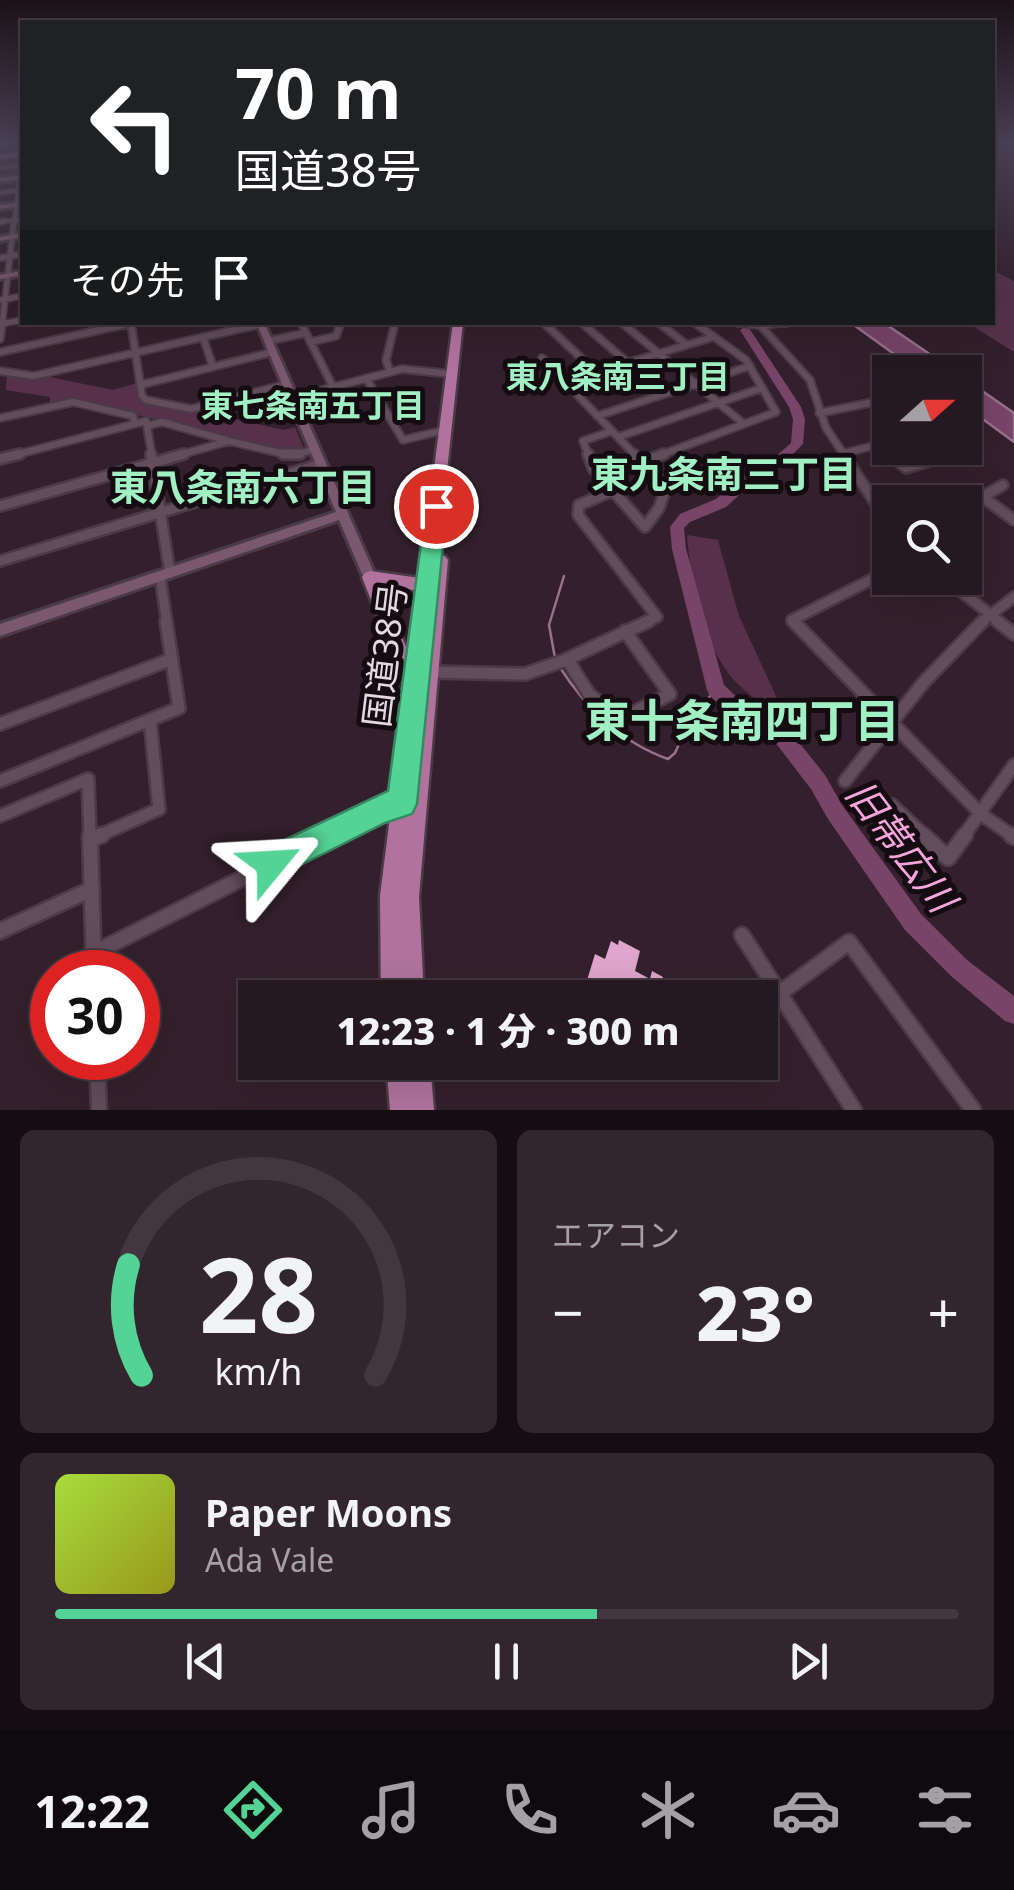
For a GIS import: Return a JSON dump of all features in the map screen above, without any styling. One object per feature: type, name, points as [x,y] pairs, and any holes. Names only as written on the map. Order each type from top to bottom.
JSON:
[{"type":"highway","name":"国道38号","points":[[411,980],[408,898],[430,672],[432,587],[445,430],[461,325]]},
{"type":"highway","name":"国道38号","points":[[393,980],[391,896],[462,325]]},
{"type":"highway","points":[[370,577],[432,587]]},
{"type":"highway","points":[[370,577],[414,690]]},
{"type":"highway","points":[[400,1080],[403,1110]]},
{"type":"highway","points":[[418,1080],[421,1110]]},
{"type":"street","points":[[0,207],[20,204],[4,277],[0,339]]},
{"type":"street","points":[[0,222],[18,219]]},
{"type":"street","points":[[0,239],[20,235]]},
{"type":"street","points":[[0,258],[20,254]]},
{"type":"street","points":[[0,352],[124,325]]},
{"type":"street","points":[[133,325],[140,385],[146,400],[182,410],[287,384]]},
{"type":"street","points":[[0,370],[33,376],[252,325]]},
{"type":"street","points":[[261,325],[370,577]]},
{"type":"street","points":[[301,325],[334,386]]},
{"type":"street","points":[[310,342],[336,336],[340,325]]},
{"type":"street","points":[[390,372],[386,360],[394,325]]},
{"type":"street","points":[[547,325],[597,372]]},
{"type":"street","points":[[585,325],[628,363]]},
{"type":"street","points":[[624,325],[744,424]]},
{"type":"street","points":[[661,325],[687,345]]},
{"type":"street","points":[[642,462],[776,412],[750,366],[697,325]]},
{"type":"street","points":[[759,325],[810,380],[819,414],[872,496]]},
{"type":"street","points":[[140,385],[213,367],[305,333]]},
{"type":"street","points":[[204,337],[213,367]]},
{"type":"street","points":[[564,382],[713,338]]},
{"type":"street","points":[[542,358],[564,382],[615,434],[642,462],[666,488],[659,508],[645,526],[593,468],[583,441],[615,434],[762,388]]},
{"type":"street","points":[[597,416],[750,366]]},
{"type":"street","points":[[292,398],[390,372],[452,374]]},
{"type":"street","points":[[366,378],[403,440],[445,430]]},
{"type":"street","points":[[0,418],[73,402],[134,416],[135,424]]},
{"type":"street","points":[[819,414],[872,402]]},
{"type":"street","points":[[0,459],[146,422],[160,512],[178,708],[0,781]]},
{"type":"street","points":[[147,426],[162,422],[292,456],[315,449]]},
{"type":"street","points":[[0,506],[229,441]]},
{"type":"street","points":[[845,453],[872,446]]},
{"type":"street","points":[[0,560],[321,464]]},
{"type":"street","points":[[1003,485],[984,498],[1014,520]]},
{"type":"street","points":[[430,672],[525,674],[548,668],[656,616],[578,515],[579,505],[612,491]]},
{"type":"street","points":[[0,630],[344,514]]},
{"type":"street","points":[[872,579],[792,620],[981,814],[1014,837]]},
{"type":"street","points":[[965,595],[1014,634]]},
{"type":"street","points":[[845,781],[891,722],[988,613],[1014,598]]},
{"type":"street","points":[[565,660],[589,694],[621,718],[670,694],[625,631]]},
{"type":"street","points":[[0,724],[172,659]]},
{"type":"street","points":[[90,840],[159,809],[150,720]]},
{"type":"street","points":[[892,805],[948,858],[1014,766]]},
{"type":"street","points":[[0,816],[88,779],[94,950]]},
{"type":"street","points":[[100,950],[381,808],[402,804]]},
{"type":"street","points":[[0,931],[92,889]]},
{"type":"street","points":[[742,935],[854,1110]]},
{"type":"street","points":[[780,993],[849,942],[973,1110]]},
{"type":"street","points":[[98,1080],[99,1110]]},
{"type":"shaded area","points":[[995,271],[1014,281],[1014,352],[971,325],[995,325]]},
{"type":"shaded area","points":[[854,325],[887,325],[931,355],[895,355]]},
{"type":"shaded area","points":[[7,374],[45,376],[113,390],[137,383],[139,400],[284,430],[295,427],[305,451],[293,453],[72,399],[50,404],[50,397],[6,390]]},
{"type":"shaded area","points":[[982,391],[1014,413],[1014,442],[982,418]]},
{"type":"shaded area","points":[[687,535],[718,540],[739,616],[788,722],[743,689],[718,658],[696,597]]},
{"type":"building","points":[[619,940],[640,951],[635,971],[650,979],[652,971],[662,980],[587,980],[595,954],[605,959],[611,941],[618,945]]},
{"type":"waterway","name":"旧帯広川","points":[[745,330],[795,407],[799,419],[797,444],[770,469],[752,476],[721,503],[685,518],[677,527],[679,549],[716,690],[732,704],[775,727],[818,782],[913,922],[959,968],[1014,1012]]},
{"type":"waterway","points":[[555,658],[549,625],[564,576]]},
{"type":"waterway","points":[[559,666],[606,722],[635,743],[668,759],[675,753],[692,715],[716,690]]},
{"type":"district","name":"東八条南三丁目","points":[[618,375]]},
{"type":"district","name":"東七条南五丁目","points":[[313,404]]},
{"type":"district","name":"東九条南三丁目","points":[[724,473]]},
{"type":"district","name":"東八条南六丁目","points":[[243,486]]},
{"type":"district","name":"東十条南四丁目","points":[[742,719]]},
{"type":"route","points":[[271,864],[381,808],[402,804],[436,506]]}]
